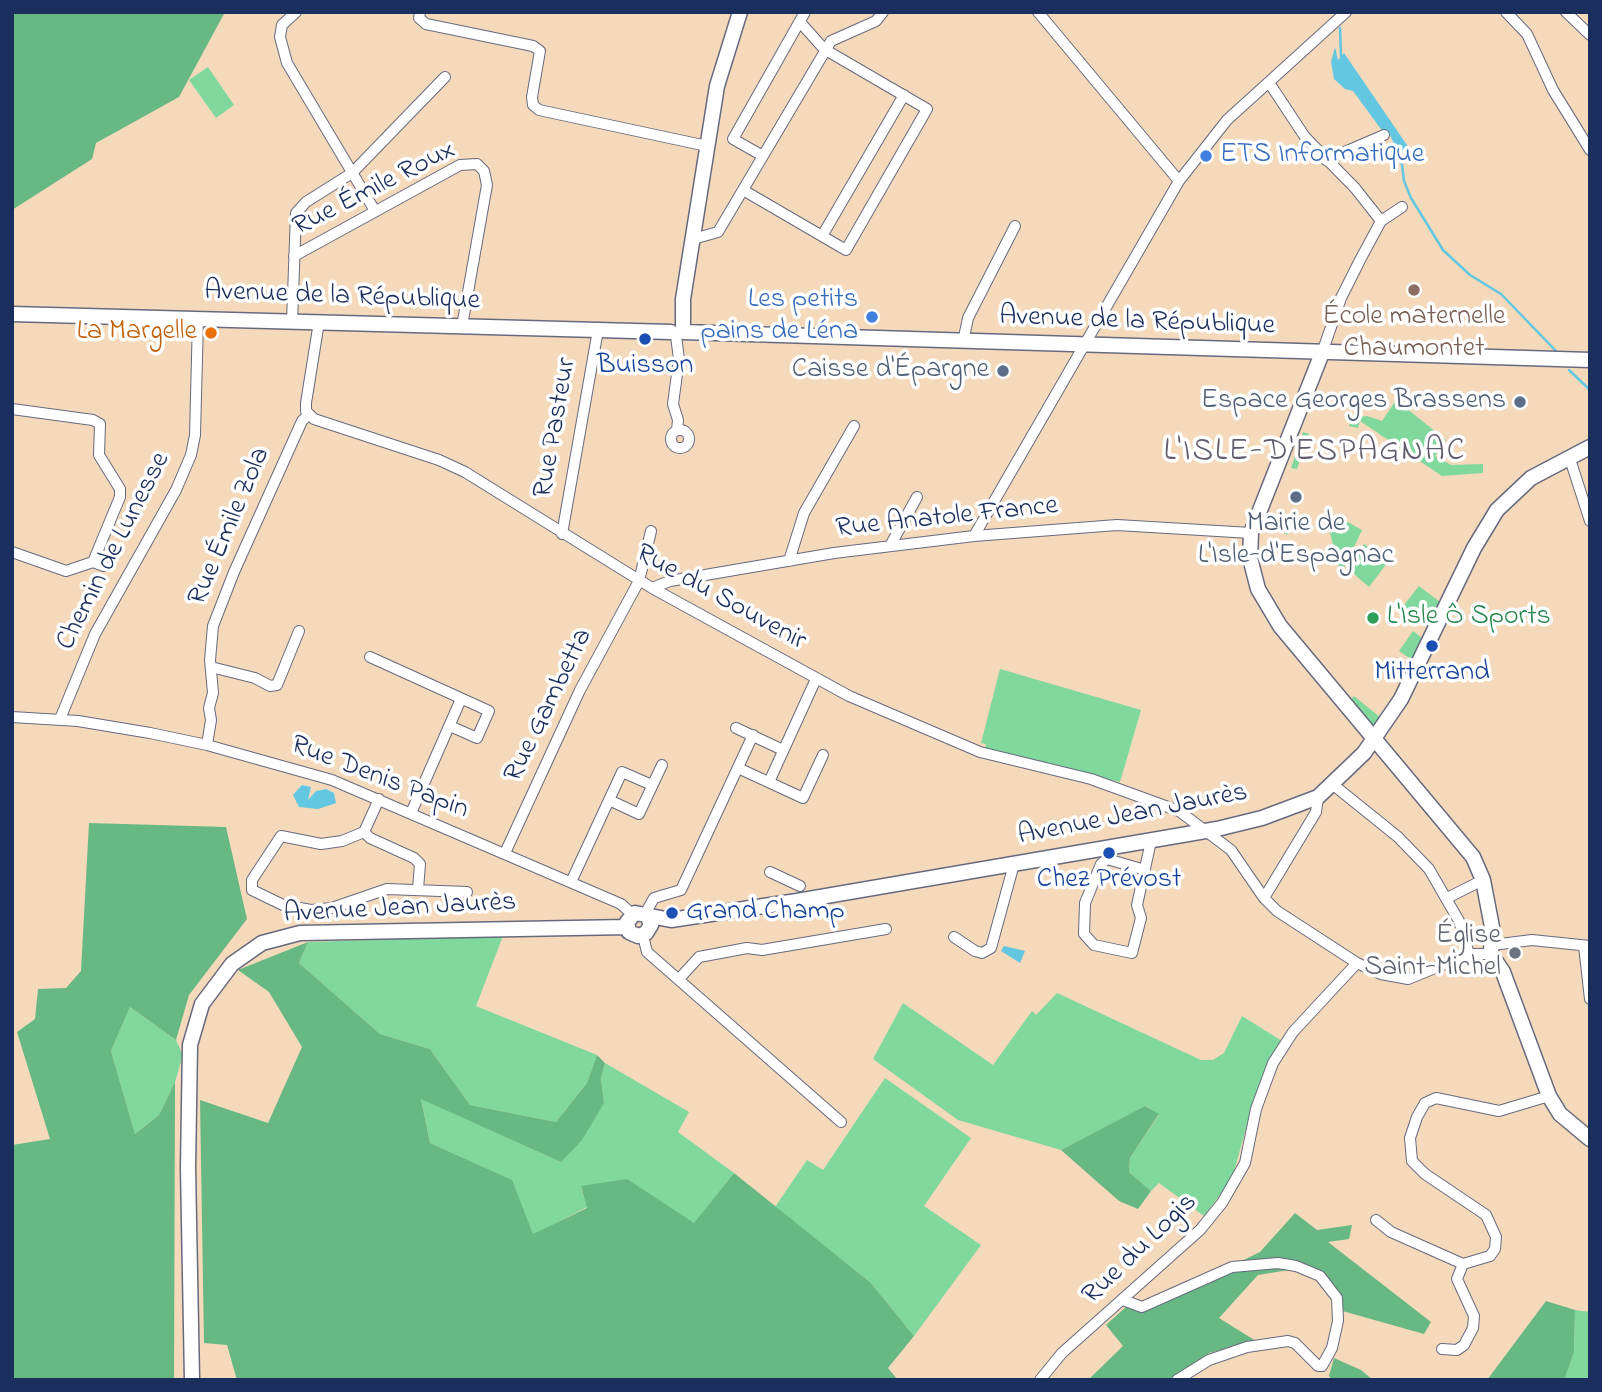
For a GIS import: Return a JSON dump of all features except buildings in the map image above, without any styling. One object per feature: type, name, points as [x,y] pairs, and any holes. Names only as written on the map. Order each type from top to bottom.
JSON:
[{"type":"main road","points":[[677,331],[707,146],[725,55],[740,12]]},
{"type":"main road","name":"Avenue de la République","points":[[13,312],[1590,360]]},
{"type":"main road","points":[[1322,353],[1251,533],[1254,574],[1267,608],[1473,857],[1483,880],[1492,949],[1549,1096],[1560,1114],[1590,1139]]},
{"type":"main road","name":"Avenue Jean Jaurès","points":[[192,1380],[188,1175],[190,1045],[202,1004],[232,964],[262,943],[300,933],[671,920],[1209,831],[1262,818],[1318,797],[1375,739],[1401,699],[1474,548],[1497,510],[1531,478],[1590,447]]},
{"type":"street","points":[[296,12],[282,25],[280,37],[287,63],[375,211]]},
{"type":"street","points":[[420,12],[419,18],[426,24],[533,46],[540,51],[532,97],[533,105],[539,110],[707,146]]},
{"type":"street","points":[[693,239],[718,232],[824,49],[831,41],[876,21],[883,12]]},
{"type":"street","points":[[1038,12],[1179,181]]},
{"type":"street","points":[[974,536],[1179,181],[1227,120],[1270,84],[1346,12]]},
{"type":"street","points":[[1506,12],[1527,34],[1553,90],[1590,150]]},
{"type":"street","points":[[1566,12],[1590,35]]},
{"type":"street","points":[[743,190],[846,250],[928,109],[824,49],[802,17],[733,139],[763,156]]},
{"type":"street","points":[[292,322],[296,213],[306,202],[352,173],[445,77]]},
{"type":"street","points":[[1270,84],[1305,137],[1355,188],[1381,221]]},
{"type":"street","points":[[822,236],[904,95]]},
{"type":"street","points":[[1326,160],[1384,135]]},
{"type":"street","name":"Rue Émile Roux","points":[[294,256],[460,165],[472,163],[481,167],[487,185],[462,326]]},
{"type":"street","points":[[1322,353],[1341,298],[1381,221],[1402,207]]},
{"type":"street","points":[[963,342],[968,318],[1015,226]]},
{"type":"street","name":"Chemin de Lunesse","points":[[60,719],[95,634],[176,490],[193,448],[198,319]]},
{"type":"street","points":[[308,415],[306,403],[319,323]]},
{"type":"street","name":"Rue Pasteur","points":[[562,534],[598,330]]},
{"type":"street","points":[[677,331],[679,359],[673,404],[678,420],[677,430]]},
{"type":"street","points":[[12,409],[93,420],[100,424],[99,455],[120,489],[120,497],[93,562]]},
{"type":"street","name":"Rue du Souvenir","points":[[308,415],[439,460],[492,488],[639,581],[816,679],[981,752],[1091,779],[1179,811],[1231,850],[1264,898],[1277,911],[1357,963],[1401,979],[1469,954]]},
{"type":"street","name":"Rue Émile Zola","points":[[207,745],[211,720],[209,708],[213,693],[213,626],[302,421],[308,415]]},
{"type":"street","points":[[789,561],[804,513],[854,426]]},
{"type":"street","points":[[1569,456],[1590,521]]},
{"type":"street","points":[[890,546],[917,497]]},
{"type":"street","name":"Rue Anatole France","points":[[652,588],[670,581],[789,561],[974,536],[1117,525],[1251,533]]},
{"type":"street","name":"Rue Gambetta","points":[[505,853],[580,690],[639,581],[651,531]]},
{"type":"street","points":[[12,552],[66,571],[93,562],[104,566]]},
{"type":"street","points":[[211,667],[255,678],[270,686],[277,685],[299,631]]},
{"type":"street","points":[[370,657],[489,711],[477,738],[450,726]]},
{"type":"street","points":[[769,782],[816,679]]},
{"type":"street","points":[[411,813],[461,699]]},
{"type":"street","name":"Rue Denis Papin","points":[[12,717],[60,719],[118,727],[207,745],[332,780],[621,904],[641,923]]},
{"type":"street","points":[[736,728],[783,750]]},
{"type":"street","points":[[752,735],[681,890],[654,898],[641,923],[648,952],[841,1122]]},
{"type":"street","points":[[738,768],[803,798],[823,755]]},
{"type":"street","points":[[609,800],[639,814],[662,765]]},
{"type":"street","points":[[571,882],[622,772],[652,785]]},
{"type":"street","points":[[1331,783],[1413,850],[1447,898],[1469,954],[1532,940],[1587,946],[1590,999]]},
{"type":"street","points":[[1264,898],[1316,812],[1318,797]]},
{"type":"street","points":[[379,799],[364,832],[342,841],[321,844],[281,835],[252,880],[252,890],[298,909],[332,908],[374,892],[418,889],[467,892]]},
{"type":"street","points":[[364,832],[370,838],[414,858],[420,864],[418,889]]},
{"type":"street","points":[[1145,870],[1107,859],[1101,864],[1086,903],[1084,934],[1094,945],[1132,953],[1141,918],[1137,905],[1145,870],[1151,841]]},
{"type":"street","points":[[954,937],[975,951],[982,953],[991,948],[1014,864]]},
{"type":"street","points":[[769,873],[800,886]]},
{"type":"street","points":[[1447,898],[1483,880]]},
{"type":"street","points":[[678,979],[699,957],[747,947],[762,950],[886,929]]},
{"type":"street","name":"Rue du Logis","points":[[1040,1380],[1062,1353],[1200,1230],[1222,1203],[1245,1163],[1256,1109],[1273,1063],[1293,1031],[1357,963]]},
{"type":"street","points":[[1376,1220],[1391,1232],[1463,1264],[1490,1256],[1496,1243],[1494,1229],[1480,1210],[1425,1174],[1412,1161],[1410,1138],[1420,1108],[1430,1100],[1443,1098],[1499,1111],[1549,1096]]},
{"type":"street","points":[[1123,1300],[1142,1307],[1232,1267],[1278,1263],[1296,1266],[1320,1276],[1337,1298],[1338,1321],[1332,1348],[1322,1366],[1318,1366],[1291,1340],[1247,1348],[1209,1360],[1177,1380]]},
{"type":"street","points":[[1442,1349],[1457,1350],[1464,1345],[1473,1328],[1474,1316],[1457,1279],[1463,1264]]},
{"type":"green space","points":[[12,12],[225,12],[179,97],[96,143],[92,159],[12,210]]},
{"type":"green space","points":[[208,67],[234,105],[216,118],[189,80]]},
{"type":"green space","points":[[1396,400],[1446,440],[1435,456],[1451,465],[1483,464],[1483,473],[1442,476],[1360,421],[1358,428],[1349,426],[1351,418],[1367,416],[1382,421]]},
{"type":"green space","points":[[1303,432],[1309,434],[1297,469],[1291,468]]},
{"type":"green space","points":[[1278,515],[1305,523],[1294,526],[1287,535],[1275,527]]},
{"type":"green space","points":[[1346,521],[1362,530],[1344,568],[1339,568],[1329,529],[1341,529]]},
{"type":"green space","points":[[1364,544],[1388,562],[1369,587],[1355,575],[1352,567]]},
{"type":"green space","points":[[1419,586],[1440,602],[1429,625],[1424,627],[1400,610]]},
{"type":"green space","points":[[1413,631],[1422,638],[1412,660],[1399,651]]},
{"type":"green space","points":[[1000,669],[1141,710],[1120,782],[985,749],[986,744],[981,743]]},
{"type":"green space","points":[[1354,696],[1381,718],[1377,724],[1369,724],[1349,701]]},
{"type":"green space","points":[[89,823],[226,827],[247,919],[189,995],[176,1040],[130,1007],[111,1051],[135,1134],[159,1115],[175,1082],[174,1380],[12,1380],[12,1145],[50,1139],[17,1032],[35,1019],[38,989],[66,988],[81,971]]},
{"type":"green space","points":[[503,936],[476,1006],[597,1055],[587,1083],[556,1122],[470,1105],[430,1049],[380,1034],[299,963],[308,942]]},
{"type":"green space","points":[[308,942],[299,963],[380,1034],[430,1049],[470,1105],[556,1122],[587,1083],[597,1055],[605,1063],[601,1078],[604,1103],[582,1140],[561,1162],[421,1099],[430,1143],[512,1180],[533,1234],[587,1208],[581,1186],[627,1179],[694,1223],[734,1173],[871,1283],[914,1336],[888,1368],[898,1380],[237,1380],[227,1345],[204,1343],[200,1100],[268,1123],[302,1047],[269,992],[238,970]]},
{"type":"green space","points":[[1057,993],[1201,1060],[1213,1060],[1224,1053],[1242,1016],[1282,1041],[1255,1095],[1232,1179],[1204,1216],[1159,1183],[1151,1191],[1129,1172],[1130,1158],[1159,1115],[1146,1106],[1061,1150],[958,1120],[873,1059],[903,1003],[993,1065],[1032,1011],[1036,1015]]},
{"type":"green space","points":[[130,1007],[176,1040],[183,1055],[175,1082],[159,1115],[135,1134],[111,1051]]},
{"type":"green space","points":[[605,1063],[689,1112],[678,1132],[734,1173],[694,1224],[581,1187],[587,1207],[533,1235],[511,1180],[430,1143],[421,1098],[561,1162],[604,1103],[601,1078]]},
{"type":"green space","points":[[885,1078],[971,1138],[924,1206],[981,1245],[914,1336],[871,1283],[775,1207],[807,1160],[823,1170]]},
{"type":"green space","points":[[1145,1106],[1159,1114],[1130,1158],[1129,1172],[1151,1191],[1138,1209],[1119,1201],[1061,1150]]},
{"type":"green space","points":[[1295,1213],[1317,1230],[1352,1225],[1349,1239],[1328,1242],[1431,1322],[1424,1334],[1339,1310],[1319,1279],[1295,1269],[1258,1275],[1219,1318],[1256,1341],[1209,1353],[1171,1380],[1088,1380],[1123,1346],[1106,1325],[1127,1306],[1142,1310],[1260,1252]]},
{"type":"green space","points":[[1546,1301],[1575,1310],[1574,1353],[1564,1380],[1487,1380]]},
{"type":"green space","points":[[1575,1310],[1590,1312],[1590,1380],[1564,1380],[1574,1353]]},
{"type":"green space","points":[[1334,1358],[1361,1370],[1373,1380],[1332,1380],[1329,1376]]},
{"type":"water","points":[[1335,47],[1338,60],[1344,53],[1409,148],[1398,152],[1390,135],[1386,136],[1353,91],[1345,89],[1334,79],[1331,62]]},
{"type":"water","points":[[302,785],[311,787],[308,800],[316,791],[326,789],[334,793],[336,803],[318,809],[299,807],[293,795]]},
{"type":"water","points":[[1004,946],[1025,951],[1020,963],[1001,951]]},
{"type":"waterway","points":[[1340,28],[1341,56]]},
{"type":"waterway","points":[[1400,149],[1404,181],[1411,198],[1443,250],[1470,275],[1501,294],[1557,352]]},
{"type":"waterway","points":[[1569,370],[1590,390]]},
{"type":"place","name":"ETS Informatique","points":[[1206,156]]},
{"type":"place","name":"École maternelle Chaumontet","points":[[1414,290]]},
{"type":"place","name":"Les petits pains de Léna","points":[[872,317]]},
{"type":"place","name":"La Margelle","points":[[211,333]]},
{"type":"place","name":"Buisson","points":[[645,339]]},
{"type":"place","name":"Caisse d'Épargne","points":[[1003,371]]},
{"type":"place","name":"Espace Georges Brassens","points":[[1520,402]]},
{"type":"place","name":"Mairie de L'Isle-d'Espagnac","points":[[1296,497]]},
{"type":"place","name":"L'Isle Ô Sports","points":[[1373,618]]},
{"type":"place","name":"Mitterrand","points":[[1432,646]]},
{"type":"place","name":"Chez Prévost","points":[[1109,853]]},
{"type":"place","name":"Grand Champ","points":[[672,913]]},
{"type":"place","name":"Église Saint-Michel","points":[[1515,953]]},
{"type":"district","name":"L'ISLE-D'ESPAGNAC","points":[[1315,454]]}]
